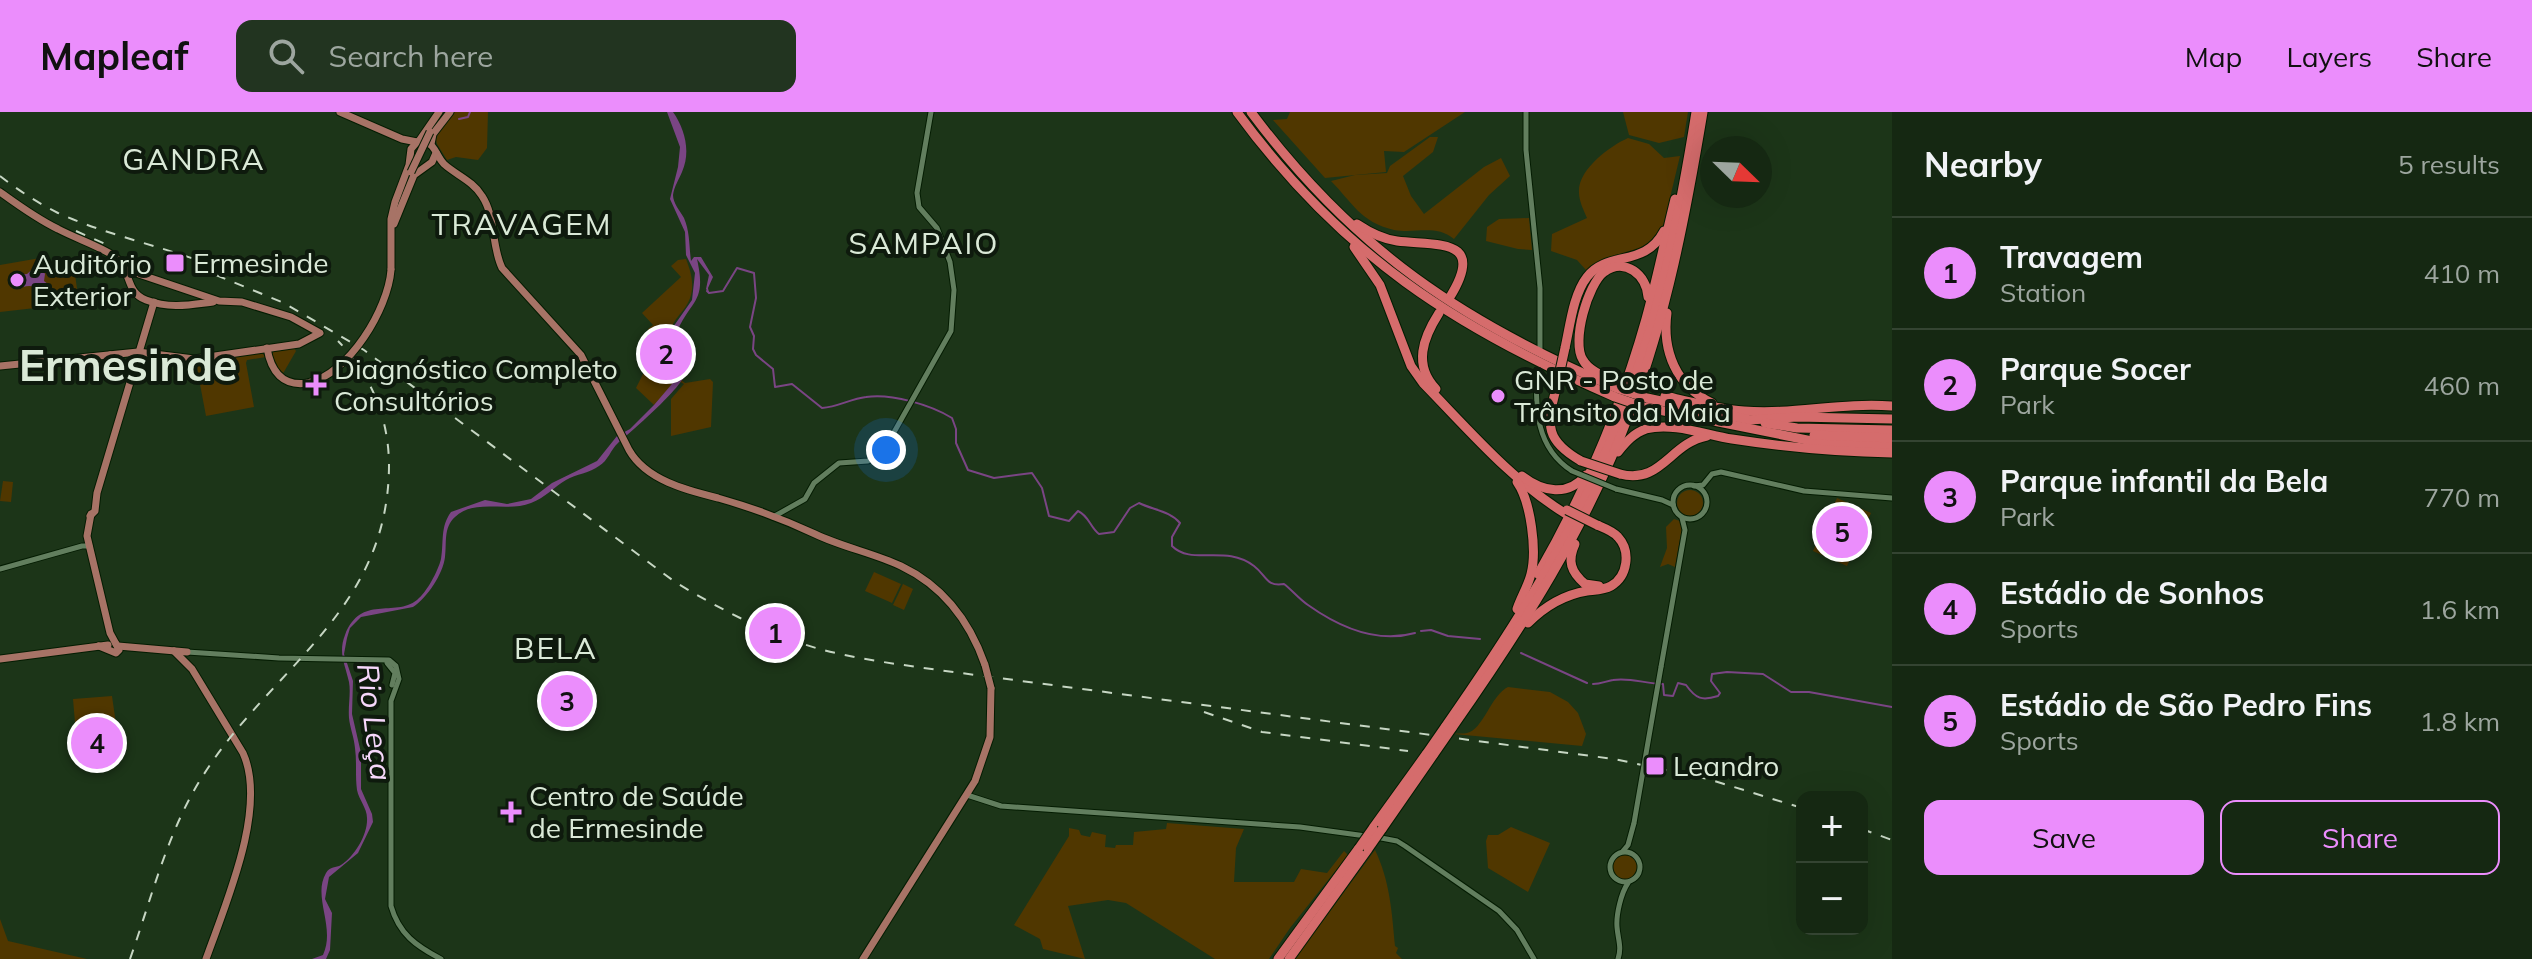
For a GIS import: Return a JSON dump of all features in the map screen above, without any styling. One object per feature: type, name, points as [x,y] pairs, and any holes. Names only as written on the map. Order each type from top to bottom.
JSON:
[{"type":"highway","points":[[1237,112],[1291,181],[1342,232],[1419,293],[1466,324],[1528,358],[1722,425],[1812,441],[1892,446]]},
{"type":"highway","points":[[1251,112],[1330,205],[1396,265],[1460,310],[1535,352],[1618,390],[1646,399],[1797,428],[1892,430]]},
{"type":"highway","points":[[1465,697],[1550,566],[1618,424],[1656,308],[1675,230],[1696,112]]},
{"type":"highway","points":[[1289,959],[1363,848],[1515,637],[1579,527],[1608,467],[1640,385],[1670,282],[1703,112]]},
{"type":"highway","points":[[1448,728],[1567,520],[1596,458],[1629,374],[1646,320],[1692,136]]},
{"type":"highway","points":[[1330,205],[1380,236],[1396,241],[1433,242],[1456,250],[1461,257],[1462,278],[1450,297]]},
{"type":"highway","points":[[1671,214],[1660,239],[1643,254],[1610,262],[1594,269],[1585,278],[1556,389],[1550,418],[1552,435],[1563,451],[1581,461],[1636,477],[1650,474],[1690,441],[1712,435]]},
{"type":"highway","points":[[1342,232],[1380,285],[1411,366],[1423,383],[1510,470],[1566,512],[1613,533],[1624,545],[1626,566],[1620,578],[1608,588],[1564,596],[1542,609],[1515,637]]},
{"type":"highway","points":[[1618,390],[1589,368],[1579,351],[1579,332],[1589,297],[1603,273],[1623,267],[1641,276],[1648,294],[1646,320]]},
{"type":"highway","points":[[1670,282],[1665,330],[1666,345],[1675,368],[1697,394],[1731,409]]},
{"type":"highway","points":[[1439,313],[1423,342],[1424,369],[1430,382],[1510,470],[1525,497],[1532,545],[1531,575],[1517,609]]},
{"type":"highway","points":[[1646,399],[1780,411],[1844,404],[1892,406]]},
{"type":"highway","points":[[1750,420],[1797,417],[1892,419]]},
{"type":"highway","points":[[1608,467],[1625,442],[1635,434],[1665,428],[1836,452],[1892,453]]},
{"type":"highway","points":[[1791,436],[1892,438]]},
{"type":"highway","points":[[1510,470],[1541,488],[1562,490],[1580,482],[1596,458]]},
{"type":"highway","points":[[1579,527],[1571,569],[1585,584],[1597,587],[1618,576],[1623,555],[1616,541],[1596,526]]},
{"type":"highway","points":[[1278,959],[1363,848]]},
{"type":"main road","points":[[340,112],[402,139],[431,144]]},
{"type":"main road","points":[[392,229],[411,172],[430,132],[444,113]]},
{"type":"main road","points":[[267,348],[278,376],[291,384],[308,383],[318,381],[331,372],[369,332],[385,303],[391,270],[395,202],[409,165],[410,152],[444,113]]},
{"type":"main road","points":[[444,113],[433,134],[431,144],[436,153],[443,163],[481,194],[487,205],[497,259],[502,268],[581,355],[633,457],[644,468],[667,481],[713,499],[901,566],[928,583],[960,615],[978,643],[991,688],[990,737],[984,759],[967,795],[863,959]]},
{"type":"main road","points":[[402,139],[416,165],[424,167]]},
{"type":"main road","points":[[392,229],[414,175],[432,162],[436,153]]},
{"type":"main road","points":[[432,162],[443,163]]},
{"type":"main road","points":[[0,192],[58,229],[115,257],[127,270],[204,300],[242,302],[291,317],[320,333],[302,343],[194,359],[138,352],[0,366]]},
{"type":"main road","points":[[127,270],[127,280],[140,298],[183,307],[204,300]]},
{"type":"main road","points":[[115,647],[87,544],[90,516],[154,302]]},
{"type":"main road","points":[[110,355],[130,379]]},
{"type":"main road","points":[[713,499],[758,512],[814,534]]},
{"type":"main road","points":[[0,659],[97,646],[174,651],[185,655],[249,768],[248,821],[243,854],[206,959]]},
{"type":"street","points":[[713,499],[773,518],[805,499],[814,483],[839,463],[868,461],[884,450],[914,399],[951,331],[954,300],[952,269],[947,251],[937,228],[919,207],[917,193],[932,122],[931,112]]},
{"type":"street","points":[[1526,112],[1526,150],[1540,288],[1540,348]]},
{"type":"street","points":[[1537,370],[1535,400],[1543,438],[1557,460],[1572,471],[1616,489],[1657,498],[1673,505],[1682,518],[1685,530]]},
{"type":"street","points":[[1618,959],[1621,946],[1617,921],[1624,888],[1640,872],[1640,862],[1631,846],[1631,837],[1685,530],[1706,508],[1706,482],[1712,474],[1721,472],[1804,491],[1892,498]]},
{"type":"street","points":[[1657,498],[1669,497],[1687,486],[1706,482]]},
{"type":"street","points":[[1694,486],[1704,493]]},
{"type":"street","points":[[1673,505],[1677,491]]},
{"type":"street","points":[[758,512],[787,510]]},
{"type":"street","points":[[787,510],[783,518],[787,523]]},
{"type":"street","points":[[1682,518],[1695,519]]},
{"type":"street","points":[[0,569],[87,544]]},
{"type":"street","points":[[185,655],[389,660],[396,666],[399,674],[391,697],[391,906],[399,927],[410,941],[441,959]]},
{"type":"street","points":[[374,660],[390,665],[395,673],[388,701],[391,736]]},
{"type":"street","points":[[967,795],[1001,806],[1375,831],[1397,841],[1499,911],[1517,930],[1534,959]]},
{"type":"street","points":[[1628,882],[1615,878],[1610,870],[1613,857],[1622,851],[1631,837]]},
{"type":"street","points":[[1622,851],[1636,856]]},
{"type":"shaded area","points":[[454,112],[488,112],[487,148],[478,160],[456,157],[447,160],[437,144],[435,136]]},
{"type":"shaded area","points":[[667,112],[673,112],[677,119],[686,149],[685,164],[673,198],[686,223],[691,261],[694,257],[701,257],[713,277],[709,293],[706,289],[709,275],[697,259],[699,293],[676,334],[687,359],[685,376],[669,396],[595,468],[566,480],[531,503],[472,508],[455,517],[447,531],[441,571],[424,598],[413,607],[361,617],[350,628],[344,654],[353,681],[352,714],[361,753],[361,789],[373,822],[358,853],[329,877],[325,899],[332,913],[330,950],[326,959],[312,959],[323,955],[326,944],[322,882],[331,868],[341,865],[351,856],[363,838],[367,824],[366,811],[357,790],[355,748],[349,718],[350,686],[342,653],[343,641],[352,622],[369,611],[408,605],[421,596],[440,564],[444,529],[451,512],[485,500],[507,504],[531,499],[552,483],[597,461],[617,436],[630,429],[683,371],[684,366],[671,339],[671,330],[692,300],[695,273],[686,255],[685,232],[670,199],[680,147]]},
{"type":"shaded area","points":[[1290,112],[1465,112],[1404,152],[1384,151],[1386,172],[1325,178],[1273,120],[1287,119]]},
{"type":"shaded area","points":[[1623,112],[1688,112],[1684,137],[1659,143],[1629,135]]},
{"type":"shaded area","points":[[1430,137],[1438,137],[1433,152],[1403,176],[1411,196],[1424,214],[1484,167],[1501,158],[1510,176],[1489,195],[1454,239],[1440,232],[1394,230],[1373,222],[1331,181],[1355,175],[1387,173],[1390,166]]},
{"type":"shaded area","points":[[1628,138],[1649,144],[1664,158],[1680,156],[1662,231],[1647,246],[1593,264],[1586,270],[1577,260],[1551,251],[1552,234],[1587,218],[1579,196],[1583,176],[1604,153]]},
{"type":"shaded area","points":[[1529,218],[1532,250],[1486,241],[1487,227],[1499,219]]},
{"type":"shaded area","points":[[46,257],[47,265],[73,260],[78,296],[44,299],[44,307],[0,312],[0,265]]},
{"type":"shaded area","points":[[686,259],[692,289],[690,299],[675,321],[671,337],[684,366],[679,378],[685,383],[710,379],[713,382],[711,427],[671,436],[671,399],[684,384],[677,380],[654,405],[636,388],[658,344],[648,329],[653,325],[642,313],[681,277],[671,266],[678,260]]},
{"type":"shaded area","points":[[35,267],[42,269],[44,281],[49,285],[17,285],[17,275],[27,274]]},
{"type":"shaded area","points":[[294,348],[296,351],[281,377],[272,354]]},
{"type":"shaded area","points":[[261,352],[266,357],[247,360],[246,363],[254,407],[206,416],[196,363],[214,361],[216,369],[224,367],[222,359]]},
{"type":"shaded area","points":[[3,481],[13,482],[11,502],[0,501]]},
{"type":"shaded area","points":[[1690,490],[1699,494],[1703,503],[1699,512],[1690,516],[1681,512],[1677,503],[1681,494]]},
{"type":"shaded area","points":[[1837,498],[1871,513],[1847,566],[1813,551]]},
{"type":"shaded area","points":[[1674,519],[1680,521],[1682,528],[1675,567],[1668,564],[1660,567],[1667,548],[1666,527]]},
{"type":"shaded area","points":[[874,572],[901,584],[892,603],[865,591]]},
{"type":"shaded area","points":[[903,584],[913,589],[904,610],[893,605]]},
{"type":"shaded area","points":[[1508,687],[1550,692],[1568,702],[1578,713],[1586,734],[1582,746],[1454,734],[1465,733],[1478,726],[1497,697]]},
{"type":"shaded area","points":[[112,696],[121,759],[78,758],[73,699]]},
{"type":"shaded area","points":[[1167,823],[1244,829],[1236,848],[1234,882],[1294,882],[1301,869],[1327,873],[1344,851],[1348,855],[1269,959],[1215,959],[1126,903],[1108,900],[1068,906],[1085,959],[1043,949],[1040,939],[1014,925],[1069,836],[1069,828],[1090,837],[1092,832],[1106,835],[1105,847],[1115,848],[1116,845],[1133,845],[1134,832],[1166,829]]},
{"type":"shaded area","points":[[1511,827],[1550,843],[1528,892],[1488,868],[1488,835],[1498,835]]},
{"type":"shaded area","points":[[1375,850],[1387,885],[1395,946],[1398,948],[1396,953],[1402,959],[1295,959]]},
{"type":"shaded area","points":[[1625,854],[1634,858],[1638,867],[1634,876],[1625,880],[1616,876],[1612,867],[1616,858]]},
{"type":"shaded area","points":[[0,919],[8,941],[87,959],[0,959]]},
{"type":"waterway","points":[[459,119],[468,117],[470,112]]},
{"type":"waterway","points":[[707,291],[723,291],[737,268],[754,273],[756,298],[750,327],[754,336],[753,349],[773,369],[775,387],[792,384],[822,408],[876,396],[899,398],[933,409],[952,418],[956,443],[968,470],[994,478],[1032,473],[1042,488],[1049,516],[1069,521],[1078,511],[1099,534],[1114,532],[1130,508],[1139,503],[1166,513],[1180,523],[1172,537],[1172,546],[1180,552],[1232,556],[1243,560],[1270,582],[1284,584],[1320,613],[1358,631],[1386,636],[1415,633]]},
{"type":"waterway","points":[[1421,631],[1480,639]]},
{"type":"waterway","points":[[1521,653],[1587,683]]},
{"type":"waterway","points":[[1593,684],[1619,679],[1663,684],[1664,695],[1673,696],[1678,683],[1686,685],[1696,696],[1708,698],[1720,693],[1711,681],[1712,674],[1763,674],[1791,692],[1809,692],[1892,707]]},
{"type":"railway","points":[[0,176],[58,213],[230,273]]},
{"type":"railway","points":[[76,231],[112,247]]},
{"type":"railway","points":[[216,275],[284,303],[364,350],[675,582],[743,620],[797,642],[907,666],[1614,759],[1708,779],[1796,806]]},
{"type":"railway","points":[[130,959],[171,840],[191,795],[232,736],[322,634],[348,599],[369,560],[384,516],[389,466],[382,414],[360,368],[338,341]]},
{"type":"railway","points":[[1204,712],[1262,732],[1408,751]]},
{"type":"railway","points":[[1868,831],[1892,840]]},
{"type":"place","name":"Ermesinde","points":[[175,263]]},
{"type":"place","name":"Auditório Exterior","points":[[17,280]]},
{"type":"place","name":"Parque Socer","points":[[666,354]]},
{"type":"place","name":"Diagnóstico Completo Consultórios","points":[[316,385]]},
{"type":"place","name":"GNR - Posto de Trânsito da Maia","points":[[1498,396]]},
{"type":"place","name":"Estádio de São Pedro Fins","points":[[1842,532]]},
{"type":"place","name":"Travagem","points":[[775,633]]},
{"type":"place","name":"Parque infantil da Bela","points":[[567,701]]},
{"type":"place","name":"Estádio de Sonhos","points":[[97,743]]},
{"type":"place","name":"Leandro","points":[[1655,766]]},
{"type":"place","name":"Centro de Saúde de Ermesinde","points":[[511,812]]},
{"type":"district","name":"GANDRA","points":[[194,160]]},
{"type":"district","name":"TRAVAGEM","points":[[522,225]]},
{"type":"district","name":"SAMPAIO","points":[[924,244]]},
{"type":"district","name":"Ermesinde","points":[[128,366]]},
{"type":"district","name":"BELA","points":[[556,649]]},
{"type":"water label","name":"Rio Leça","points":[[374,722]]}]
